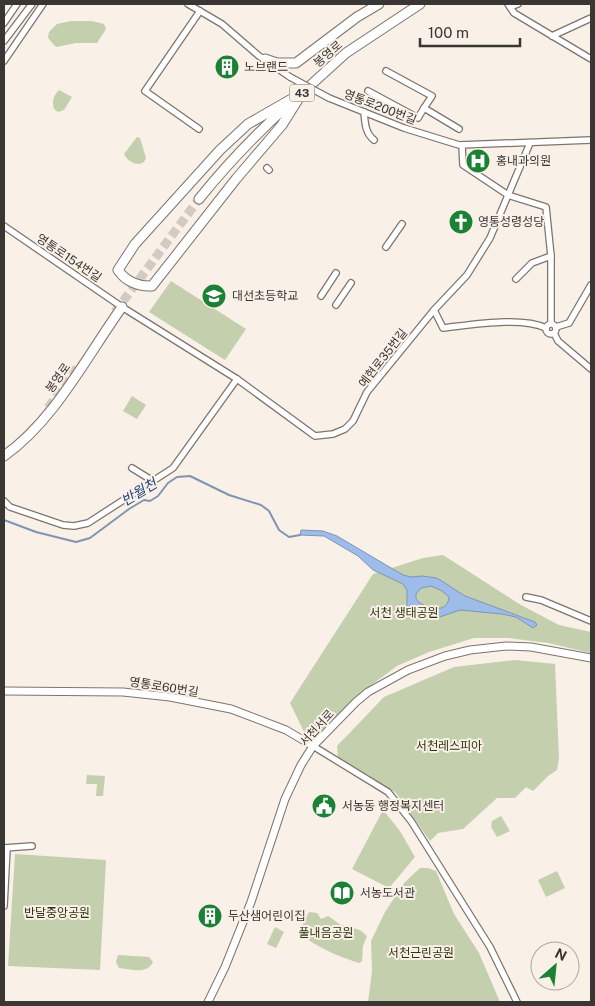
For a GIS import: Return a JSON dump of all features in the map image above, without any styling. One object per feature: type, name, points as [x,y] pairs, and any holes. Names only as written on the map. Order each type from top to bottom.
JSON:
[{"type":"highway","points":[[265,59],[277,63],[296,63],[357,17],[379,4]]},
{"type":"highway","name":"봉영로","points":[[199,200],[250,140],[346,53],[420,4]]},
{"type":"highway","points":[[302,93],[282,124],[236,178],[152,286],[142,287],[122,276],[118,270],[134,244],[220,150],[248,124],[302,93]]},
{"type":"highway","name":"봉영로","points":[[4,456],[20,445],[64,394],[122,307]]},
{"type":"street","points":[[4,23],[17,4]]},
{"type":"street","points":[[4,42],[32,4]]},
{"type":"street","points":[[4,61],[43,4]]},
{"type":"street","name":"영통로200번길","points":[[188,4],[222,24],[290,77],[329,98],[404,128],[462,145],[591,140]]},
{"type":"street","points":[[518,4],[509,6],[514,14],[591,59]]},
{"type":"street","points":[[199,129],[145,91],[200,11]]},
{"type":"street","points":[[552,36],[591,18]]},
{"type":"street","points":[[368,91],[418,118],[432,96],[386,71]]},
{"type":"street","points":[[424,108],[459,129]]},
{"type":"street","points":[[364,112],[366,129],[374,140]]},
{"type":"street","name":"예현로35번길","points":[[237,379],[316,436],[333,434],[345,429],[353,421],[367,392],[434,310],[467,275],[490,238],[530,143]]},
{"type":"street","points":[[462,145],[463,166],[508,195],[546,207],[551,256],[552,328],[558,341],[591,369]]},
{"type":"street","points":[[386,247],[402,224]]},
{"type":"street","name":"영통로154번길","points":[[4,226],[122,307],[237,379]]},
{"type":"street","points":[[516,279],[532,264],[551,256]]},
{"type":"street","points":[[321,296],[336,273]]},
{"type":"street","points":[[336,305],[351,283]]},
{"type":"street","points":[[434,310],[443,328],[475,324],[529,322],[552,328],[569,323],[591,285]]},
{"type":"street","points":[[4,501],[10,507],[64,525],[74,526],[88,523],[173,468],[237,379]]},
{"type":"street","points":[[132,468],[153,481]]},
{"type":"street","points":[[526,597],[541,600],[591,621]]},
{"type":"street","name":"서천서로","points":[[208,1002],[251,902],[285,799],[301,765],[313,746],[368,692],[408,670],[446,656],[470,650],[506,646],[540,648],[591,658]]},
{"type":"street","name":"영통로60번길","points":[[4,691],[123,692],[170,697],[231,709],[286,730],[313,746]]},
{"type":"street","points":[[313,746],[388,792],[411,821],[490,947],[517,1002]]},
{"type":"street","points":[[4,906],[5,848],[32,846]]},
{"type":"green space","points":[[71,21],[92,21],[104,24],[106,29],[97,43],[76,43],[56,47],[48,38],[49,32],[57,24]]},
{"type":"green space","points":[[59,90],[72,97],[64,110],[58,112],[54,109],[53,101]]},
{"type":"green space","points":[[137,137],[140,138],[146,158],[144,162],[135,164],[125,157],[124,154]]},
{"type":"green space","points":[[171,281],[246,329],[225,360],[149,312]]},
{"type":"green space","points":[[132,396],[146,405],[137,419],[123,411]]},
{"type":"green space","name":"서천 생태공원","points":[[443,555],[521,605],[559,625],[591,632],[591,653],[548,643],[507,638],[474,638],[429,652],[397,666],[362,692],[309,742],[290,703],[373,574],[423,558]]},
{"type":"green space","name":"서천레스피아","points":[[515,660],[555,664],[559,759],[557,770],[533,791],[526,787],[515,798],[497,798],[463,829],[438,833],[430,841],[396,793],[338,759],[337,746],[384,697],[454,667]]},
{"type":"green space","points":[[87,775],[105,776],[103,796],[96,796],[97,784],[86,784]]},
{"type":"green space","points":[[383,810],[400,831],[415,857],[389,888],[352,869]]},
{"type":"green space","points":[[501,816],[510,831],[497,837],[491,827],[492,821]]},
{"type":"green space","name":"반달중앙공원","points":[[15,854],[106,860],[100,970],[8,966]]},
{"type":"green space","name":"서천근린공원","points":[[420,868],[436,871],[454,914],[479,953],[500,1002],[368,1002],[372,971],[371,941],[385,912],[404,883]]},
{"type":"green space","points":[[557,871],[565,888],[546,897],[538,880]]},
{"type":"green space","name":"풀내음공원","points":[[309,912],[317,913],[321,919],[328,916],[341,925],[360,930],[367,936],[363,946],[362,961],[359,963],[336,955],[301,935],[299,932]]},
{"type":"green space","points":[[275,927],[284,932],[276,948],[267,944]]},
{"type":"green space","points":[[118,955],[149,957],[153,962],[147,969],[143,970],[119,968],[116,962]]},
{"type":"water","points":[[301,530],[323,531],[337,536],[403,575],[437,578],[465,596],[535,622],[537,625],[533,628],[516,617],[502,614],[460,610],[434,619],[418,614],[407,607],[407,590],[403,584],[373,570],[358,556],[324,536],[300,535]],"holes":[[[431,586],[449,597],[448,603],[440,608],[430,608],[416,599],[416,594],[421,588]]]},
{"type":"waterway","name":"반월천","points":[[4,520],[36,532],[76,542],[90,538],[129,509],[144,500],[150,501],[158,496],[168,483],[177,477],[190,476],[229,495],[261,505],[269,511],[279,530],[289,537],[300,535]]},
{"type":"tunnel","points":[[115,312],[199,199]]},
{"type":"tunnel","points":[[48,408],[77,368]]},
{"type":"place","name":"노브랜드","points":[[227,67]]},
{"type":"place","name":"홍내과의원","points":[[478,161]]},
{"type":"place","name":"영통성령성당","points":[[461,222]]},
{"type":"place","name":"대선초등학교","points":[[214,296]]},
{"type":"place","name":"서농동 행정복지센터","points":[[324,806]]},
{"type":"place","name":"서농도서관","points":[[342,893]]},
{"type":"place","name":"두산샘어린이집","points":[[210,916]]}]
